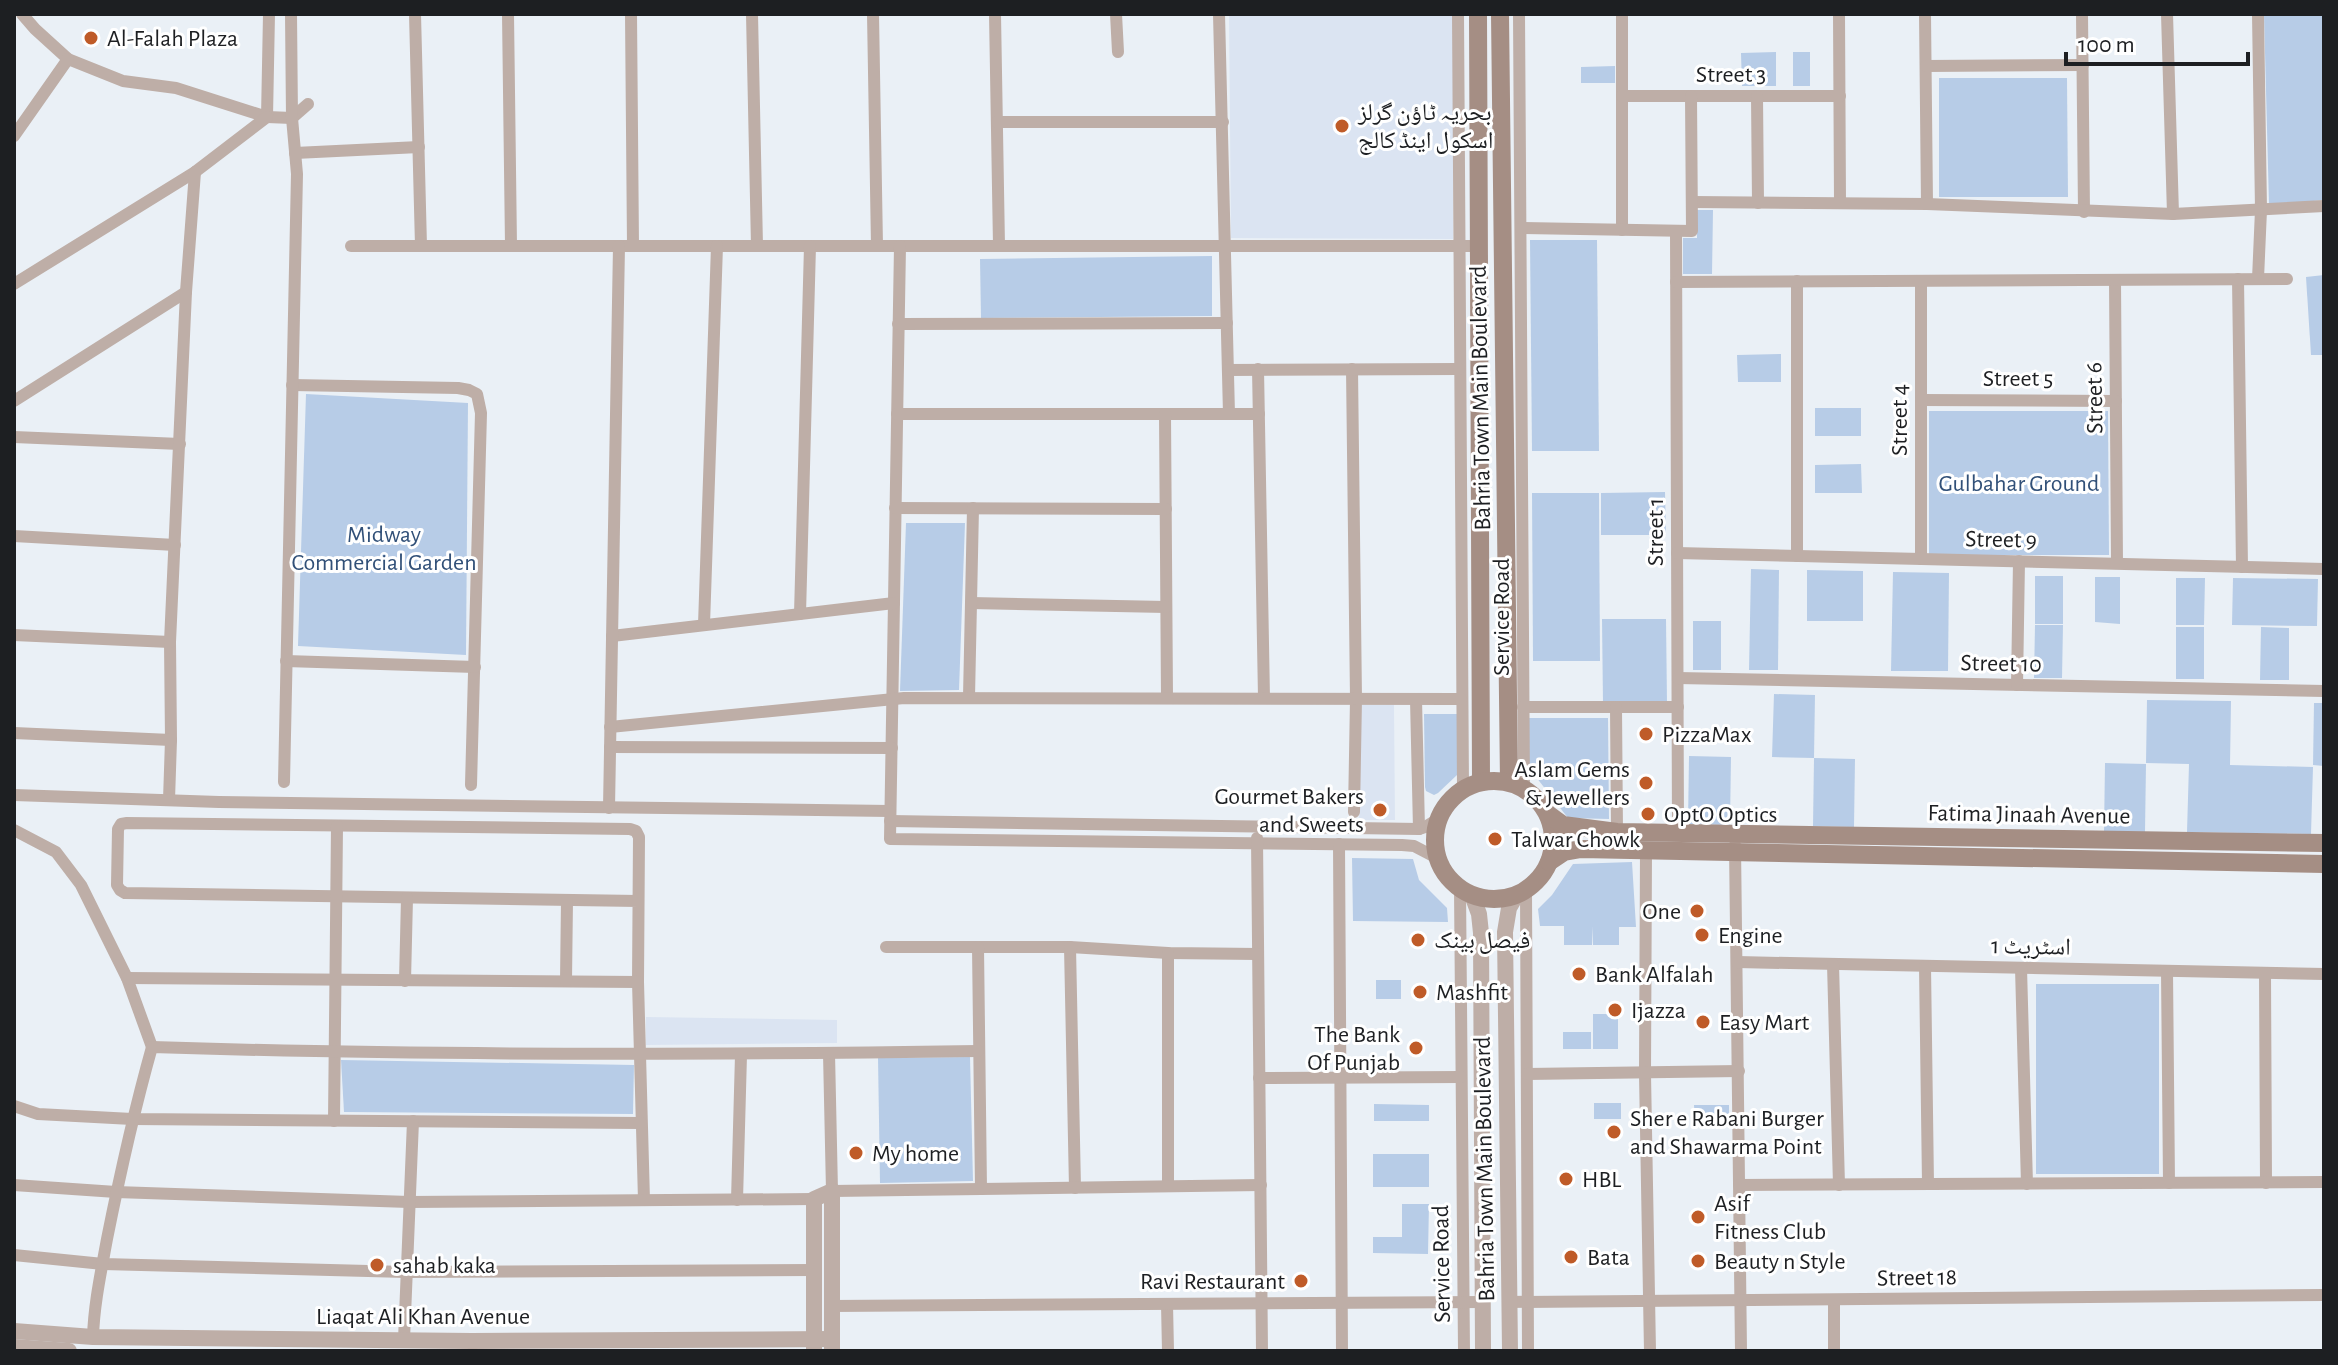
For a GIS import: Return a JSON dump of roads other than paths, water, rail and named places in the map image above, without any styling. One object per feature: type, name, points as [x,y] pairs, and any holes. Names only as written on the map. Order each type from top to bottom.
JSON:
[{"type":"main road","name":"Bahria Town Main Boulevard","points":[[1472,785],[1479,246],[1478,14]]},
{"type":"main road","name":"Bahria Town Main Boulevard","points":[[1500,14],[1502,238],[1516,785]]},
{"type":"main road","points":[[1472,785],[1516,785],[1542,804],[1548,814],[1553,838],[1549,862],[1543,873],[1522,892],[1495,899],[1466,892],[1450,880],[1437,858],[1434,838],[1438,819],[1444,807],[1472,785]]},
{"type":"main road","name":"Fatima Jinaah Avenue","points":[[1548,814],[1563,825],[1617,832],[1678,833],[1734,842],[2324,864]]},
{"type":"main road","name":"Fatima Jinaah Avenue","points":[[1549,862],[1573,849],[1646,850],[1734,842],[2324,843]]},
{"type":"street","points":[[22,14],[68,59],[123,81],[176,88],[267,117],[292,118],[308,104]]},
{"type":"street","points":[[267,117],[269,14]]},
{"type":"street","points":[[284,782],[297,174],[292,118],[291,14]]},
{"type":"street","points":[[415,14],[421,246]]},
{"type":"street","points":[[508,14],[511,246]]},
{"type":"street","points":[[609,808],[631,14]]},
{"type":"street","points":[[752,14],[757,246]]},
{"type":"street","points":[[873,14],[877,246]]},
{"type":"street","points":[[995,14],[999,246]]},
{"type":"street","points":[[1116,14],[1118,52]]},
{"type":"street","points":[[1219,14],[1229,414]]},
{"type":"street","points":[[1458,14],[1461,699],[1472,785]]},
{"type":"street","name":"Service Road","points":[[1516,785],[1523,707],[1519,14]]},
{"type":"street","points":[[1622,14],[1622,230]]},
{"type":"street","points":[[1839,14],[1840,203]]},
{"type":"street","points":[[1925,14],[1927,204]]},
{"type":"street","points":[[2082,14],[2084,212]]},
{"type":"street","points":[[2167,14],[2173,214]]},
{"type":"street","points":[[2258,14],[2261,210],[2258,279]]},
{"type":"street","points":[[14,136],[68,59]]},
{"type":"street","points":[[1926,66],[2083,65]]},
{"type":"street","name":"Street 3","points":[[1622,96],[1840,96]]},
{"type":"street","points":[[1502,238],[1522,233],[1692,231],[1691,96]]},
{"type":"street","points":[[1757,96],[1758,203]]},
{"type":"street","points":[[14,284],[195,172],[267,117]]},
{"type":"street","points":[[997,122],[1223,122]]},
{"type":"street","points":[[295,153],[419,147]]},
{"type":"street","points":[[169,800],[170,642],[186,292],[195,172]]},
{"type":"street","points":[[1693,202],[1927,204],[2173,214],[2324,206]]},
{"type":"street","name":"Street 1","points":[[1676,231],[1678,833]]},
{"type":"street","points":[[351,246],[1479,246]]},
{"type":"street","points":[[704,625],[717,246]]},
{"type":"street","points":[[800,614],[810,246]]},
{"type":"street","points":[[900,246],[890,839],[1414,846],[1437,858]]},
{"type":"street","points":[[2238,279],[2242,567]]},
{"type":"street","points":[[1676,282],[2287,279]]},
{"type":"street","name":"Street 6","points":[[2115,280],[2117,563]]},
{"type":"street","points":[[1797,281],[1797,556]]},
{"type":"street","name":"Street 4","points":[[1921,281],[1921,559]]},
{"type":"street","points":[[14,401],[186,292]]},
{"type":"street","points":[[898,324],[1227,323]]},
{"type":"street","points":[[1258,369],[1264,698]]},
{"type":"street","points":[[1352,369],[1356,699],[1354,812]]},
{"type":"street","points":[[1228,370],[1459,369]]},
{"type":"street","points":[[292,385],[458,388],[477,394],[481,413],[471,785]]},
{"type":"street","name":"Street 5","points":[[1921,400],[2116,401]]},
{"type":"street","points":[[897,414],[1259,414]]},
{"type":"street","points":[[1165,414],[1167,697]]},
{"type":"street","points":[[14,437],[180,444]]},
{"type":"street","points":[[895,508],[1166,509]]},
{"type":"street","points":[[969,697],[973,508]]},
{"type":"street","points":[[14,536],[175,545]]},
{"type":"street","name":"Street 9","points":[[1677,553],[2324,569]]},
{"type":"street","points":[[2017,685],[2019,561]]},
{"type":"street","points":[[612,636],[894,603]]},
{"type":"street","points":[[971,603],[1166,607]]},
{"type":"street","points":[[14,635],[170,642]]},
{"type":"street","points":[[286,661],[475,667]]},
{"type":"street","name":"Street 10","points":[[1678,678],[2324,691]]},
{"type":"street","points":[[610,727],[892,699],[1461,699]]},
{"type":"street","points":[[1416,699],[1419,829]]},
{"type":"street","points":[[1523,707],[1678,707]]},
{"type":"street","points":[[1616,707],[1617,832]]},
{"type":"street","points":[[14,733],[171,740]]},
{"type":"street","points":[[610,747],[892,748]]},
{"type":"street","points":[[14,795],[1256,827],[1419,829],[1438,819]]},
{"type":"street","points":[[638,901],[125,893],[117,885],[118,829],[121,824],[636,831],[639,837],[638,982],[644,1200]]},
{"type":"street","points":[[334,1121],[337,826]]},
{"type":"street","points":[[1256,827],[1262,1351]]},
{"type":"street","points":[[14,830],[56,852],[81,885],[127,978],[152,1047],[116,1192],[94,1312],[93,1337]]},
{"type":"street","points":[[1734,842],[1741,1351]]},
{"type":"street","points":[[1339,844],[1342,1351]]},
{"type":"street","points":[[1646,850],[1645,1074],[1650,1351]]},
{"type":"street","name":"Service Road","points":[[1464,1351],[1461,1077],[1466,892]]},
{"type":"street","name":"Bahria Town Main Boulevard","points":[[1466,892],[1479,914],[1481,933],[1483,1351]]},
{"type":"street","points":[[1522,892],[1527,1074],[1528,1351]]},
{"type":"street","name":"Bahria Town Main Boulevard","points":[[1510,1351],[1505,932],[1509,908],[1522,892]]},
{"type":"street","points":[[405,981],[407,898]]},
{"type":"street","points":[[566,981],[567,900]]},
{"type":"street","points":[[886,947],[1070,947],[1258,954]]},
{"type":"street","points":[[978,947],[981,1189]]},
{"type":"street","points":[[1070,947],[1075,1188]]},
{"type":"street","points":[[1168,953],[1168,1186]]},
{"type":"street","name":"اسٹریٹ 1","points":[[1737,962],[2324,974]]},
{"type":"street","points":[[1833,964],[1839,1185]]},
{"type":"street","points":[[1925,966],[1928,1184]]},
{"type":"street","points":[[2021,968],[2027,1184]]},
{"type":"street","points":[[2167,971],[2169,1183]]},
{"type":"street","points":[[2265,973],[2266,1183]]},
{"type":"street","points":[[127,978],[638,982]]},
{"type":"street","points":[[152,1047],[335,1053],[741,1055],[978,1051]]},
{"type":"street","points":[[829,1053],[832,1345]]},
{"type":"street","points":[[737,1200],[741,1055]]},
{"type":"street","points":[[1527,1074],[1739,1071]]},
{"type":"street","points":[[1259,1078],[1461,1077]]},
{"type":"street","points":[[14,1106],[38,1114],[132,1119],[641,1123]]},
{"type":"street","points":[[404,1340],[413,1121]]},
{"type":"street","points":[[1739,1185],[2324,1182]]},
{"type":"street","points":[[14,1185],[116,1192],[409,1202],[814,1199],[832,1191],[1261,1185]]},
{"type":"street","points":[[814,1199],[814,1346]]},
{"type":"street","points":[[14,1255],[103,1264],[406,1272],[813,1270]]},
{"type":"street","name":"Street 18","points":[[1510,1302],[2324,1295]]},
{"type":"street","points":[[1834,1300],[1834,1351]]},
{"type":"street","points":[[831,1306],[1483,1302]]},
{"type":"street","points":[[1167,1304],[1168,1351]]},
{"type":"street","name":"Liaqat Ali Khan Avenue","points":[[14,1331],[255,1345],[404,1340],[472,1346],[832,1345]]},
{"type":"street","points":[[14,1347],[69,1351]]},
{"type":"place","name":"Al-Falah Plaza","points":[[91,38]]},
{"type":"place","name":"بحریہ ٹاؤن گرلز اسکول اینڈ کالج","points":[[1342,126]]},
{"type":"place","name":"PizzaMax","points":[[1646,734]]},
{"type":"place","name":"Aslam Gems & Jewellers","points":[[1646,783]]},
{"type":"place","name":"Gourmet Bakers and Sweets","points":[[1380,810]]},
{"type":"place","name":"OptO Optics","points":[[1648,814]]},
{"type":"place","name":"Talwar Chowk","points":[[1495,839]]},
{"type":"place","name":"One","points":[[1697,911]]},
{"type":"place","name":"Engine","points":[[1702,935]]},
{"type":"place","name":"فیصل بینک","points":[[1418,940]]},
{"type":"place","name":"Bank Alfalah","points":[[1579,974]]},
{"type":"place","name":"Mashfit","points":[[1420,992]]},
{"type":"place","name":"Ijazza","points":[[1615,1010]]},
{"type":"place","name":"Easy Mart","points":[[1703,1022]]},
{"type":"place","name":"The Bank Of Punjab","points":[[1416,1048]]},
{"type":"place","name":"Sher e Rabani Burger and Shawarma Point","points":[[1614,1132]]},
{"type":"place","name":"My home","points":[[856,1153]]},
{"type":"place","name":"HBL","points":[[1566,1179]]},
{"type":"place","name":"Asif Fitness Club","points":[[1698,1217]]},
{"type":"place","name":"Bata","points":[[1571,1257]]},
{"type":"place","name":"Beauty n Style","points":[[1698,1261]]},
{"type":"place","name":"sahab kaka","points":[[377,1265]]},
{"type":"place","name":"Ravi Restaurant","points":[[1301,1281]]},
{"type":"park label","name":"Gulbahar Ground","points":[[2019,483]]},
{"type":"park label","name":"Midway Commercial Garden","points":[[384,548]]}]
